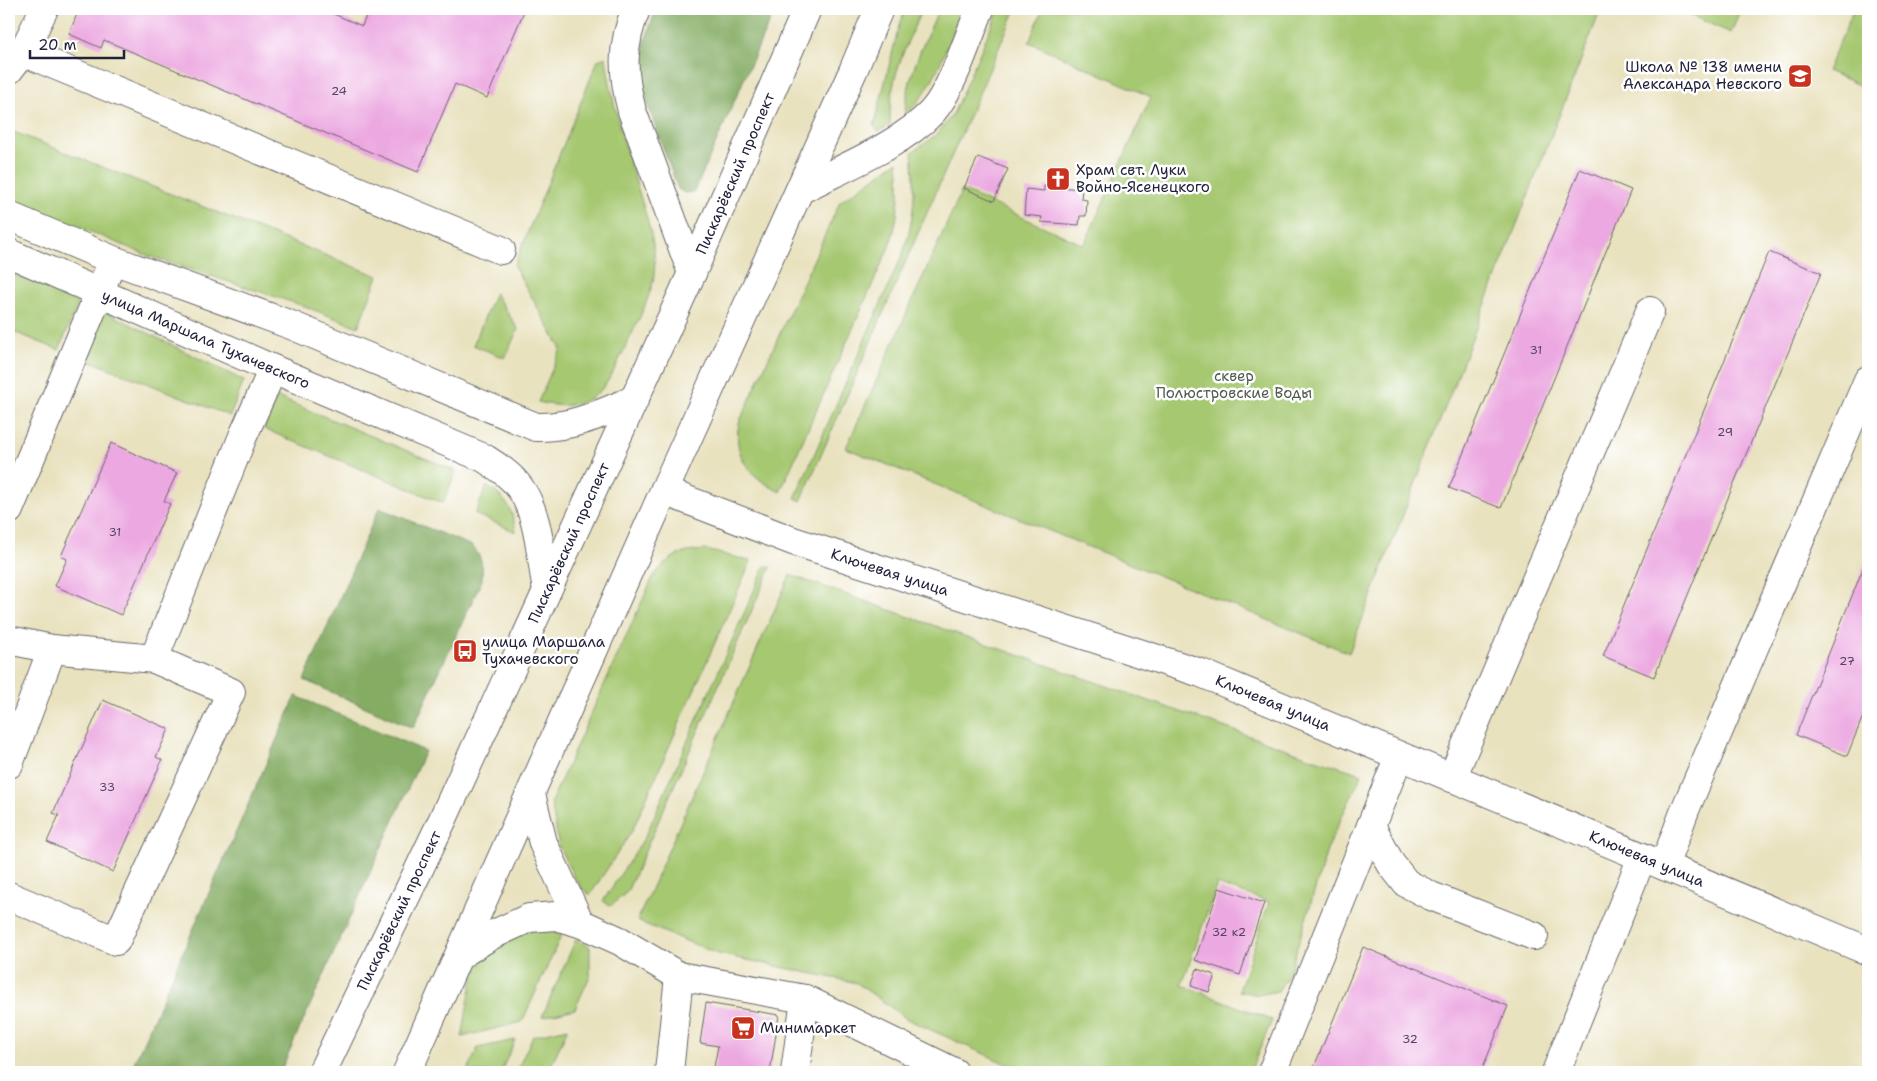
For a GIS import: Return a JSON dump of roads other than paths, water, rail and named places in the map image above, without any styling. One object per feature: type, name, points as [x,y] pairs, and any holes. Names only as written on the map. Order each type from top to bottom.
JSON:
[{"type":"street","points":[[44,9],[16,61],[501,250]]},
{"type":"street","points":[[636,9],[629,26],[624,54],[625,84],[632,112],[692,273]]},
{"type":"street","name":"Пискарёвский проспект","points":[[322,1072],[401,909],[692,273],[807,9]]},
{"type":"street","points":[[407,1072],[532,794],[664,491],[854,71],[879,9]]},
{"type":"street","points":[[800,190],[900,137],[933,112],[946,90],[980,9]]},
{"type":"street","points":[[9,216],[113,260],[291,325],[536,427],[557,428],[580,422],[633,400]]},
{"type":"street","name":"улица Маршала Тухачевского","points":[[9,254],[484,458],[507,473],[521,488],[530,505],[547,590]]},
{"type":"street","points":[[9,510],[113,260]]},
{"type":"street","points":[[1452,778],[1650,311]]},
{"type":"street","points":[[154,659],[243,436],[273,369]]},
{"type":"street","points":[[1556,1072],[1653,862],[1685,810],[1868,380]]},
{"type":"street","name":"Ключевая улица","points":[[664,491],[793,541],[1201,673],[1868,950]]},
{"type":"street","points":[[9,640],[52,649],[154,659],[231,692],[116,941],[9,896]]},
{"type":"street","points":[[9,764],[52,649]]},
{"type":"street","points":[[1272,1072],[1399,756]]},
{"type":"street","points":[[532,794],[543,842],[580,923]]},
{"type":"street","points":[[1371,826],[1391,864],[1406,883],[1431,896],[1534,936]]},
{"type":"street","points":[[460,955],[492,935],[529,918],[556,916],[580,923],[620,942],[679,976],[805,999],[954,1072]]},
{"type":"street","points":[[669,1072],[679,976]]},
{"type":"street","points":[[794,1072],[805,999]]},
{"type":"place","name":"Школа № 138 имени Александра Невского","points":[[1800,76]]},
{"type":"place","name":"Храм свт. Луки Войно-Ясенецкого","points":[[1058,179]]},
{"type":"place","name":"улица Маршала Тухачевского","points":[[465,651]]},
{"type":"place","name":"Минимаркет","points":[[743,1028]]},
{"type":"park label","name":"сквер Полюстровские Воды","points":[[1234,384]]}]
